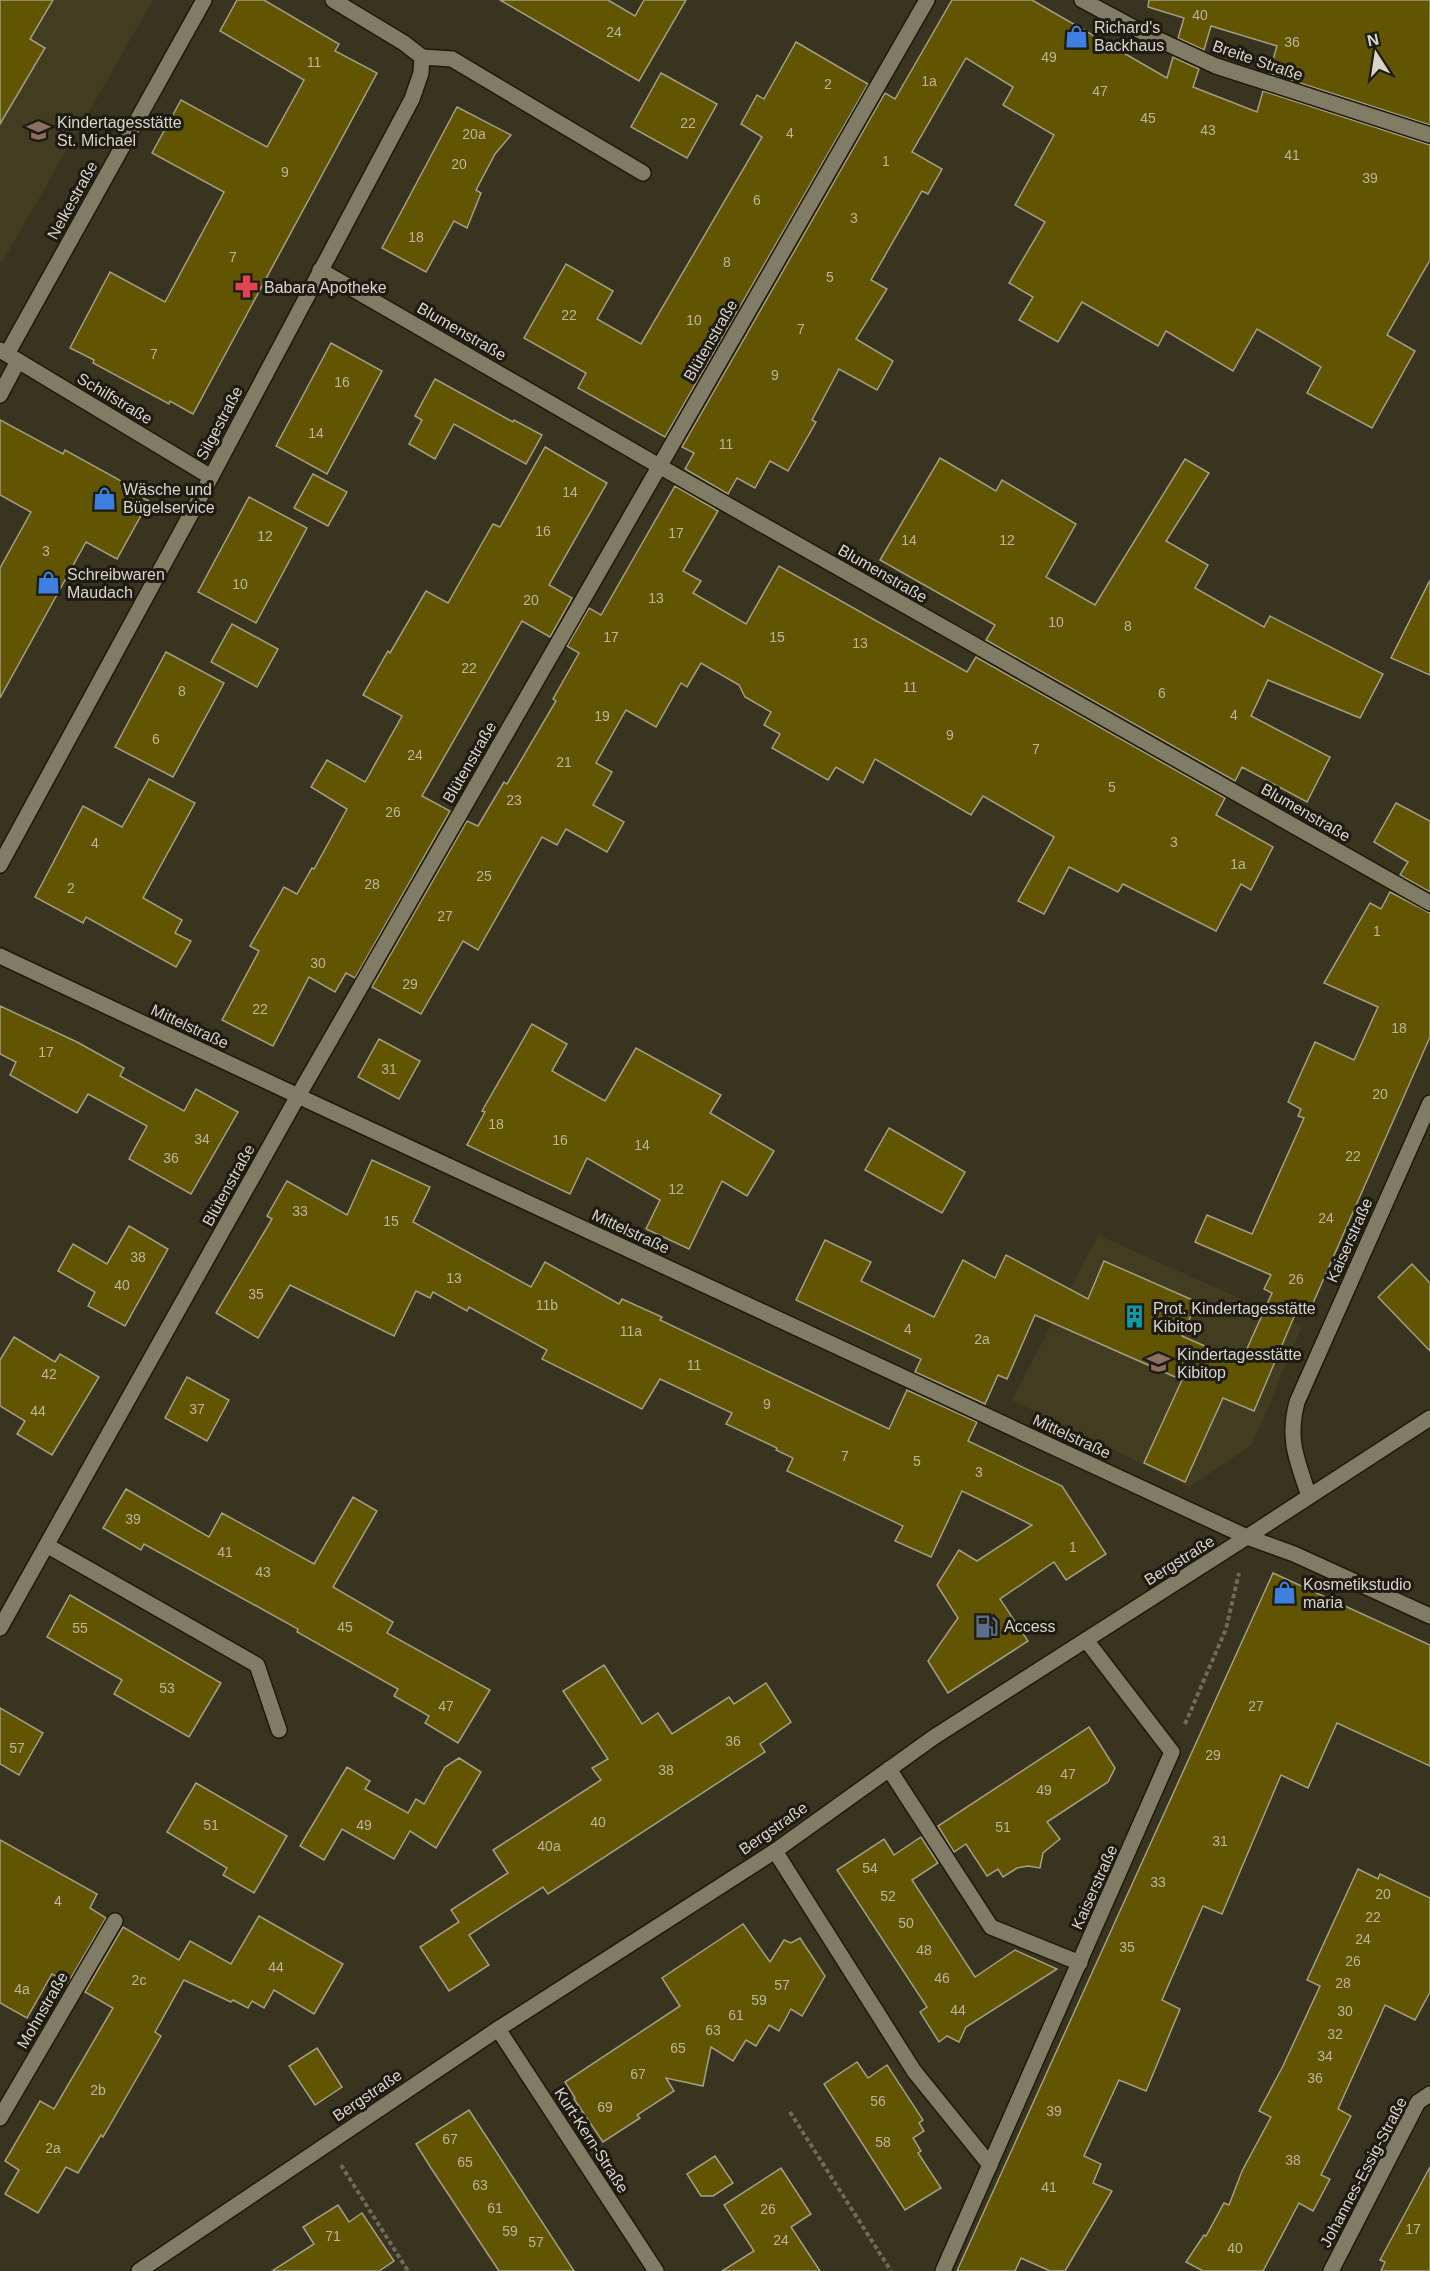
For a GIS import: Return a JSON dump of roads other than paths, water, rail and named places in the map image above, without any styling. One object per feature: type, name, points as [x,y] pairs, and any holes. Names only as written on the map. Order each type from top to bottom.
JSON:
[{"type":"street","name":"Nelkestraße","points":[[0,395],[8,355],[204,0]]},
{"type":"street","points":[[333,0],[404,43],[422,57],[452,59],[643,173]]},
{"type":"street","name":"Blütenstraße","points":[[0,1628],[48,1546],[298,1096],[927,0]]},
{"type":"street","name":"Breite Straße","points":[[1082,0],[1142,32],[1216,66],[1430,135]]},
{"type":"street","name":"Silgestraße","points":[[0,865],[211,477],[412,99],[421,73],[422,57]]},
{"type":"street","name":"Blumenstraße","points":[[320,270],[659,466],[1430,903]]},
{"type":"street","name":"Schilfstraße","points":[[8,355],[211,477]]},
{"type":"street","name":"Mittelstraße","points":[[0,956],[1247,1537],[1294,1554],[1430,1616]]},
{"type":"street","name":"Kaiserstraße","points":[[1309,1496],[1293,1448],[1291,1423],[1297,1402],[1430,1102]]},
{"type":"street","name":"Bergstraße","points":[[139,2271],[498,2029],[775,1851],[934,1737],[1430,1418]]},
{"type":"street","points":[[48,1546],[257,1665],[279,1730]]},
{"type":"street","name":"Kaiserstraße","points":[[943,2271],[1172,1752],[1086,1640]]},
{"type":"street","points":[[889,1769],[991,1927],[1080,1963]]},
{"type":"street","points":[[775,1851],[914,2071],[990,2165]]},
{"type":"street","name":"Mohnstraße","points":[[0,2118],[115,1921]]},
{"type":"street","name":"Kurt-Kern-Straße","points":[[498,2029],[656,2271]]},
{"type":"street","name":"Johannes-Essig-Straße","points":[[1331,2271],[1418,2102],[1430,2094]]},
{"type":"place","name":"Richard's Backhaus","points":[[1076,36]]},
{"type":"place","name":"Kindertagesstätte St. Michael","points":[[39,131]]},
{"type":"place","name":"Babara Apotheke","points":[[246,287]]},
{"type":"place","name":"Wäsche und Bügelservice","points":[[105,498]]},
{"type":"place","name":"Schreibwaren Maudach","points":[[49,583]]},
{"type":"place","name":"Prot. Kindertagesstätte Kibitop","points":[[1135,1317]]},
{"type":"place","name":"Kindertagesstätte Kibitop","points":[[1159,1363]]},
{"type":"place","name":"Kosmetikstudio maria","points":[[1285,1593]]},
{"type":"place","name":"Access","points":[[986,1626]]}]
